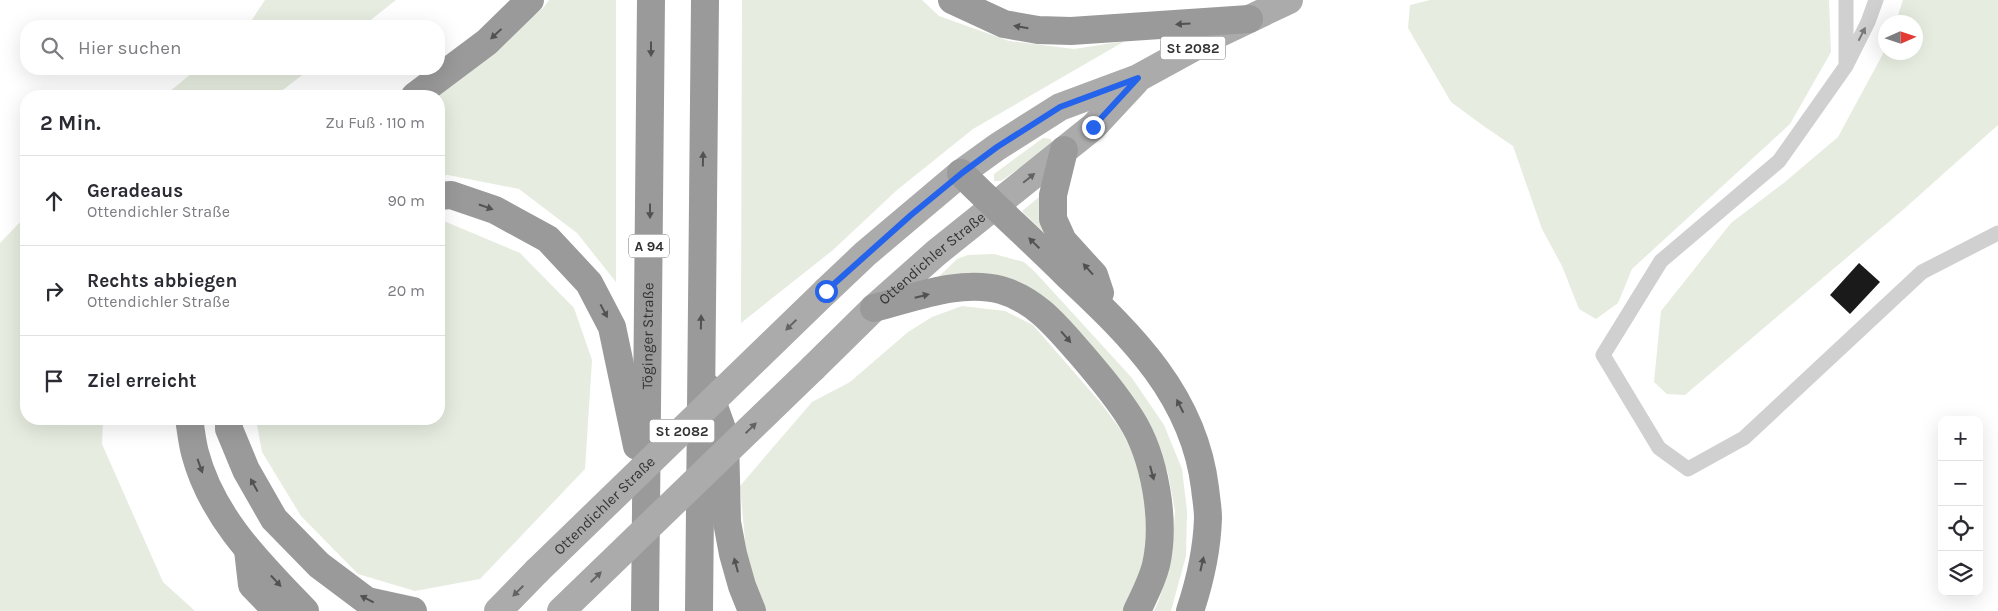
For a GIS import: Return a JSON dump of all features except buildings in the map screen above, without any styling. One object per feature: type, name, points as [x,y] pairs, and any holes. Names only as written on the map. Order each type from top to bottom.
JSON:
[{"type":"highway","points":[[445,74],[487,42],[530,0]]},
{"type":"highway","name":"Töginger Straße","points":[[645,611],[651,0]]},
{"type":"highway","points":[[699,611],[705,0]]},
{"type":"highway","points":[[952,0],[1004,24],[1038,30],[1071,32],[1249,19]]},
{"type":"highway","points":[[423,90],[443,75]]},
{"type":"highway","points":[[1064,150],[1053,195],[1053,219],[1063,242],[1094,275],[1108,313]]},
{"type":"highway","points":[[962,173],[1108,313],[1142,352],[1177,400],[1192,432],[1202,465],[1208,516],[1206,548],[1190,611]]},
{"type":"highway","points":[[445,196],[451,195],[495,210],[548,239],[589,283],[612,327],[647,492]]},
{"type":"highway","points":[[874,308],[952,289],[981,287],[1000,290],[1032,304],[1053,322],[1107,384],[1132,420],[1152,468],[1156,489],[1159,541],[1156,566],[1137,611]]},
{"type":"highway","points":[[701,371],[725,437],[727,522],[733,554],[742,586],[752,611]]},
{"type":"highway","points":[[189,425],[195,453],[208,489],[230,527],[248,550],[305,611]]},
{"type":"highway","points":[[229,425],[246,470],[274,519],[319,565],[367,601],[413,611]]},
{"type":"highway","points":[[248,550],[252,586],[277,611]]},
{"type":"main road","name":"Ottendichler Straße","points":[[498,611],[865,254],[962,173],[997,147],[1060,107],[1138,78],[1222,32],[1290,0]]},
{"type":"main road","name":"Ottendichler Straße","points":[[561,611],[874,308],[994,205],[1093,127],[1138,78]]},
{"type":"lane","points":[[1846,0],[1846,66]]},
{"type":"lane","points":[[1876,0],[1868,22],[1846,66],[1779,161],[1661,261],[1603,355],[1659,448],[1688,469],[1744,438],[1922,272],[1998,233]]},
{"type":"shaded area","points":[[265,0],[396,0],[371,20],[252,20]]},
{"type":"shaded area","points":[[549,0],[616,0],[616,282],[577,233],[519,189],[445,175],[445,90],[442,90],[543,8]]},
{"type":"shaded area","points":[[742,0],[922,0],[939,16],[1009,41],[1074,49],[1125,41],[973,129],[897,190],[833,250],[741,323]]},
{"type":"shaded area","points":[[1430,0],[1829,0],[1831,52],[1790,124],[1632,269],[1618,303],[1596,319],[1579,309],[1562,266],[1542,229],[1513,146],[1451,102],[1408,28],[1410,5]]},
{"type":"shaded area","points":[[1903,0],[1998,0],[1998,125],[1904,209],[1685,395],[1667,394],[1654,382],[1661,311],[1731,223],[1785,182],[1838,137],[1880,60],[1923,60],[1923,15],[1898,15]]},
{"type":"shaded area","points":[[190,75],[302,75],[283,90],[171,90]]},
{"type":"shaded area","points":[[1043,138],[1051,139],[1052,145],[1001,181],[994,181],[994,174]]},
{"type":"shaded area","points":[[1044,193],[1050,239],[1022,211]]},
{"type":"shaded area","points":[[20,222],[20,425],[103,425],[102,444],[163,582],[195,611],[0,611],[0,243]]},
{"type":"shaded area","points":[[445,222],[520,253],[574,308],[592,360],[585,469],[480,579],[415,591],[358,574],[301,516],[262,452],[257,425],[445,425]]},
{"type":"shaded area","points":[[994,254],[1024,262],[1036,273],[1132,378],[1164,425],[1182,469],[1187,511],[1186,556],[1171,611],[1154,611],[1172,555],[1175,511],[1168,473],[1152,430],[1053,305],[925,290],[957,259],[968,255]]},
{"type":"shaded area","points":[[962,306],[1005,311],[1033,325],[1100,402],[1121,430],[1139,466],[1151,520],[1146,566],[1130,611],[765,611],[747,562],[740,486],[812,402],[850,382],[908,332],[932,317]]},
{"type":"route","points":[[826,291],[865,254],[911,215],[997,147],[1060,107],[1138,78],[1093,127]]}]
